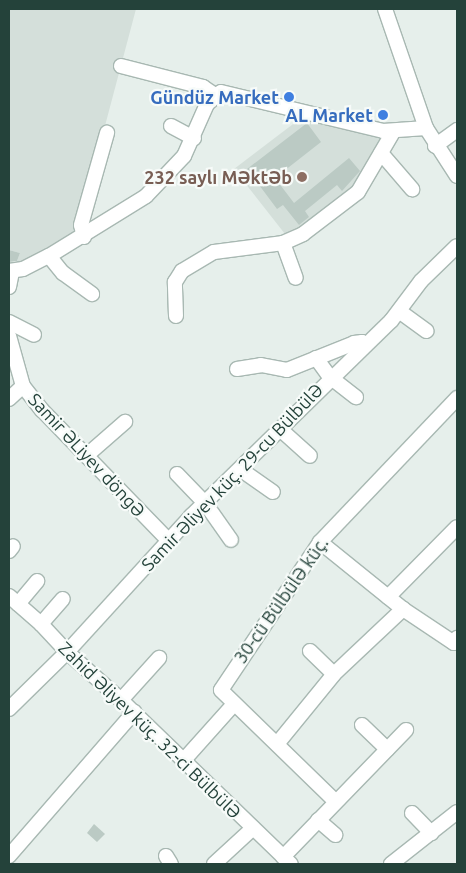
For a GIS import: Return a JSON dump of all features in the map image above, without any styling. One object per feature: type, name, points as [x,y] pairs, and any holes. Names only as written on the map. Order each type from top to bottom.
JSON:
[{"type":"street","points":[[385,9],[426,128],[435,146],[457,176]]},
{"type":"street","points":[[121,66],[203,87],[214,94],[226,92],[393,132],[426,128]]},
{"type":"street","points":[[9,287],[10,271],[49,256],[84,237],[152,192],[176,167],[194,138],[214,94]]},
{"type":"street","points":[[171,126],[194,138]]},
{"type":"street","points":[[435,146],[457,130]]},
{"type":"street","points":[[176,316],[174,290],[182,271],[214,252],[283,243],[303,234],[358,192],[393,132]]},
{"type":"street","points":[[84,237],[81,225],[107,133]]},
{"type":"street","points":[[381,153],[412,189]]},
{"type":"street","points":[[283,243],[296,278]]},
{"type":"street","name":"Samir Əliyev küç. 29-cu Bülbülə","points":[[9,709],[67,652],[168,540],[399,311],[422,281],[457,246]]},
{"type":"street","points":[[49,256],[63,273],[92,294]]},
{"type":"street","points":[[399,311],[427,331]]},
{"type":"street","points":[[9,322],[34,335]]},
{"type":"street","name":"Samir ƏLiyev döngə","points":[[9,336],[23,386],[86,456],[168,540]]},
{"type":"street","points":[[237,369],[261,366],[287,370],[354,343],[362,342],[363,346]]},
{"type":"street","points":[[316,358],[330,378],[356,397]]},
{"type":"street","points":[[9,399],[23,386]]},
{"type":"street","name":"30-cü Bülbülə küç.","points":[[335,801],[221,690],[223,684],[320,542],[457,398]]},
{"type":"street","points":[[86,456],[125,422]]},
{"type":"street","points":[[280,429],[310,456]]},
{"type":"street","points":[[240,468],[273,492]]},
{"type":"street","points":[[177,474],[205,503],[231,540]]},
{"type":"street","points":[[388,597],[457,527]]},
{"type":"street","points":[[320,542],[403,609],[456,642]]},
{"type":"street","points":[[13,600],[37,581]]},
{"type":"street","name":"Zahid Əliyev küç. 32-ci Bülbülə","points":[[13,600],[134,712],[287,861]]},
{"type":"street","points":[[41,624],[62,600]]},
{"type":"street","points":[[277,744],[334,674],[403,609]]},
{"type":"street","points":[[310,651],[334,674]]},
{"type":"street","points":[[121,700],[159,658]]},
{"type":"street","points":[[183,761],[234,704]]},
{"type":"street","points":[[9,856],[134,712]]},
{"type":"street","points":[[362,725],[386,749]]},
{"type":"street","points":[[287,861],[335,801],[406,730]]},
{"type":"street","points":[[391,864],[457,812]]},
{"type":"street","points":[[412,813],[431,833]]},
{"type":"street","points":[[318,820],[335,835]]},
{"type":"street","points":[[214,864],[253,828]]},
{"type":"shaded area","points":[[9,9],[136,9],[76,235],[16,264],[20,253],[9,250]]},
{"type":"shaded area","name":"232 saylı Məktəb","points":[[301,118],[386,138],[358,186],[295,235],[285,234],[234,169]]},
{"type":"building","points":[[307,123],[321,142],[275,178],[294,203],[349,158],[360,171],[342,191],[337,185],[305,211],[309,217],[299,225],[283,205],[277,209],[247,169]]},
{"type":"building","points":[[9,250],[20,253],[17,261],[9,262]]},
{"type":"building","points":[[94,824],[105,834],[97,842],[87,833]]},
{"type":"place","name":"Gündüz Market","points":[[289,97]]},
{"type":"place","name":"AL Market","points":[[383,115]]},
{"type":"place","name":"232 saylı Məktəb","points":[[302,177]]}]
